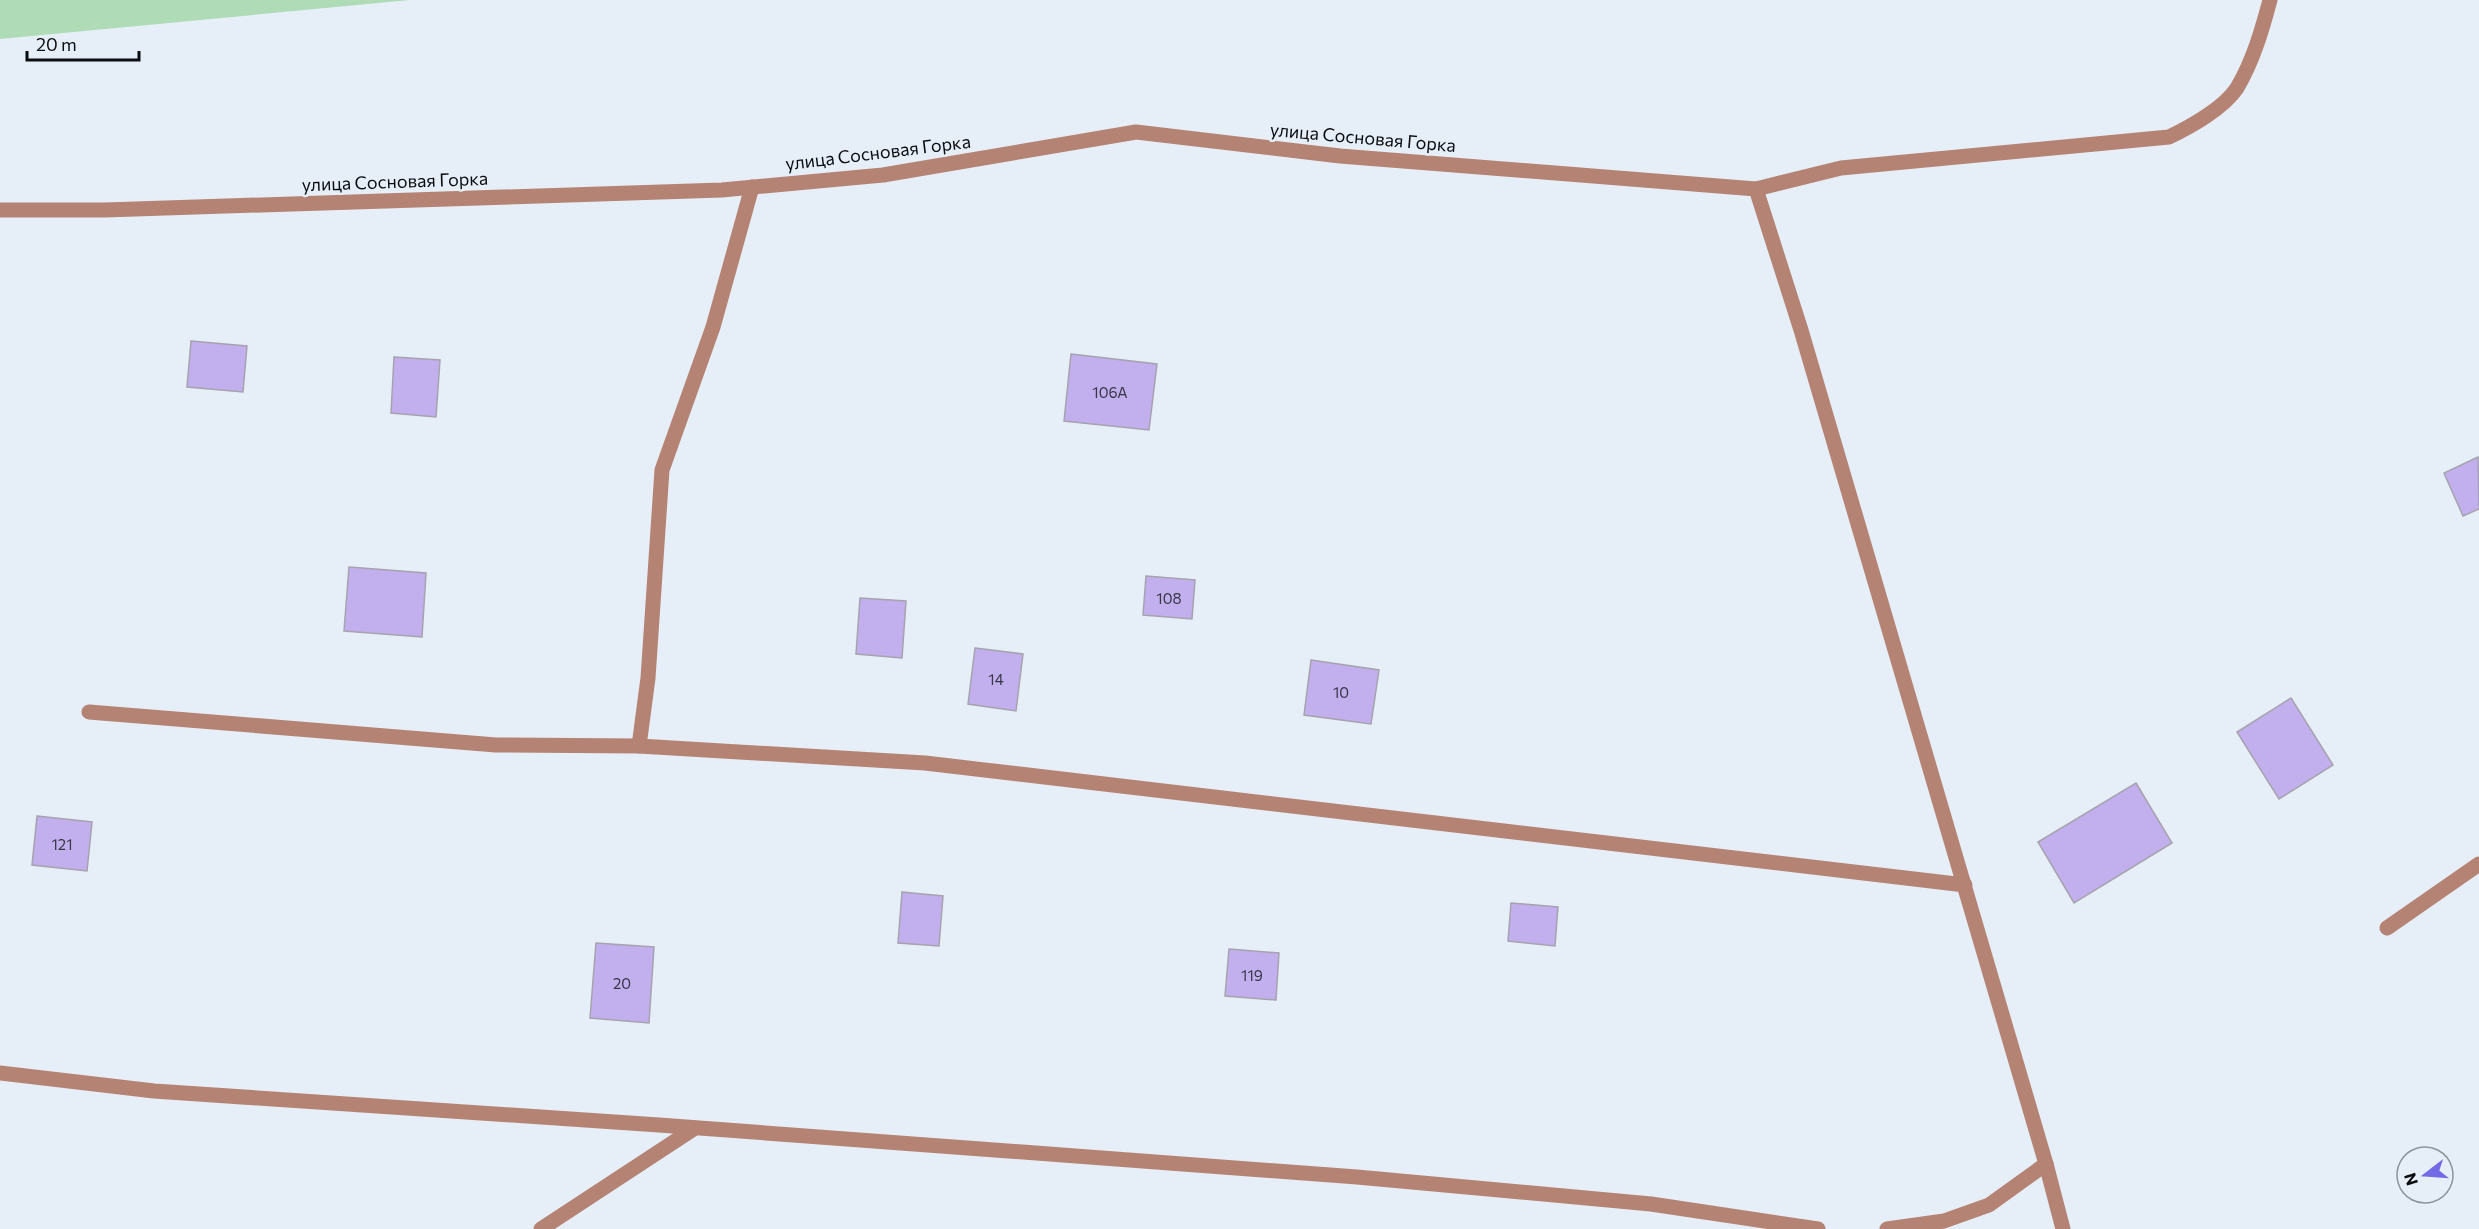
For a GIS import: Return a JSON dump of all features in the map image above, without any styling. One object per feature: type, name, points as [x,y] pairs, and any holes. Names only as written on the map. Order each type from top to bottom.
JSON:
[{"type":"street","name":"улица Сосновая Горка","points":[[0,210],[105,210],[752,187],[883,175],[1136,132],[1340,156],[1756,189],[1841,168],[2169,137],[2201,121],[2236,90],[2259,38],[2270,0]]},
{"type":"street","points":[[639,746],[648,678],[662,470],[712,327],[752,187]]},
{"type":"street","points":[[1756,189],[1804,341],[1965,885],[2063,1229]]},
{"type":"street","points":[[89,712],[496,746],[639,746],[925,763],[1965,885]]},
{"type":"street","points":[[2387,928],[2479,864]]},
{"type":"street","points":[[0,1072],[154,1091],[695,1128],[1358,1178],[1651,1204],[1818,1229]]},
{"type":"street","points":[[541,1229],[695,1128]]},
{"type":"street","points":[[1887,1229],[1944,1221],[1989,1205],[2046,1164]]},
{"type":"green space","points":[[0,0],[410,0],[0,39]]},
{"type":"building","points":[[191,341],[247,346],[243,392],[187,387]]},
{"type":"building","points":[[1071,354],[1157,364],[1149,430],[1064,421]]},
{"type":"building","points":[[394,357],[440,360],[436,417],[391,413]]},
{"type":"building","points":[[2478,457],[2479,509],[2463,516],[2444,473]]},
{"type":"building","points":[[349,567],[426,573],[422,637],[344,631]]},
{"type":"building","points":[[1146,576],[1195,580],[1192,619],[1143,615]]},
{"type":"building","points":[[860,598],[906,601],[902,658],[856,654]]},
{"type":"building","points":[[975,648],[1023,654],[1016,711],[968,704]]},
{"type":"building","points":[[1311,660],[1379,670],[1371,724],[1304,715]]},
{"type":"building","points":[[2291,698],[2333,765],[2279,799],[2237,732]]},
{"type":"building","points":[[2136,783],[2172,843],[2074,903],[2038,842]]},
{"type":"building","points":[[37,816],[92,822],[87,871],[32,865]]},
{"type":"building","points":[[902,892],[943,896],[939,946],[898,943]]},
{"type":"building","points":[[1511,903],[1558,907],[1555,946],[1508,941]]},
{"type":"building","points":[[596,943],[654,947],[649,1023],[590,1018]]},
{"type":"building","points":[[1229,949],[1279,953],[1276,1000],[1225,996]]}]
